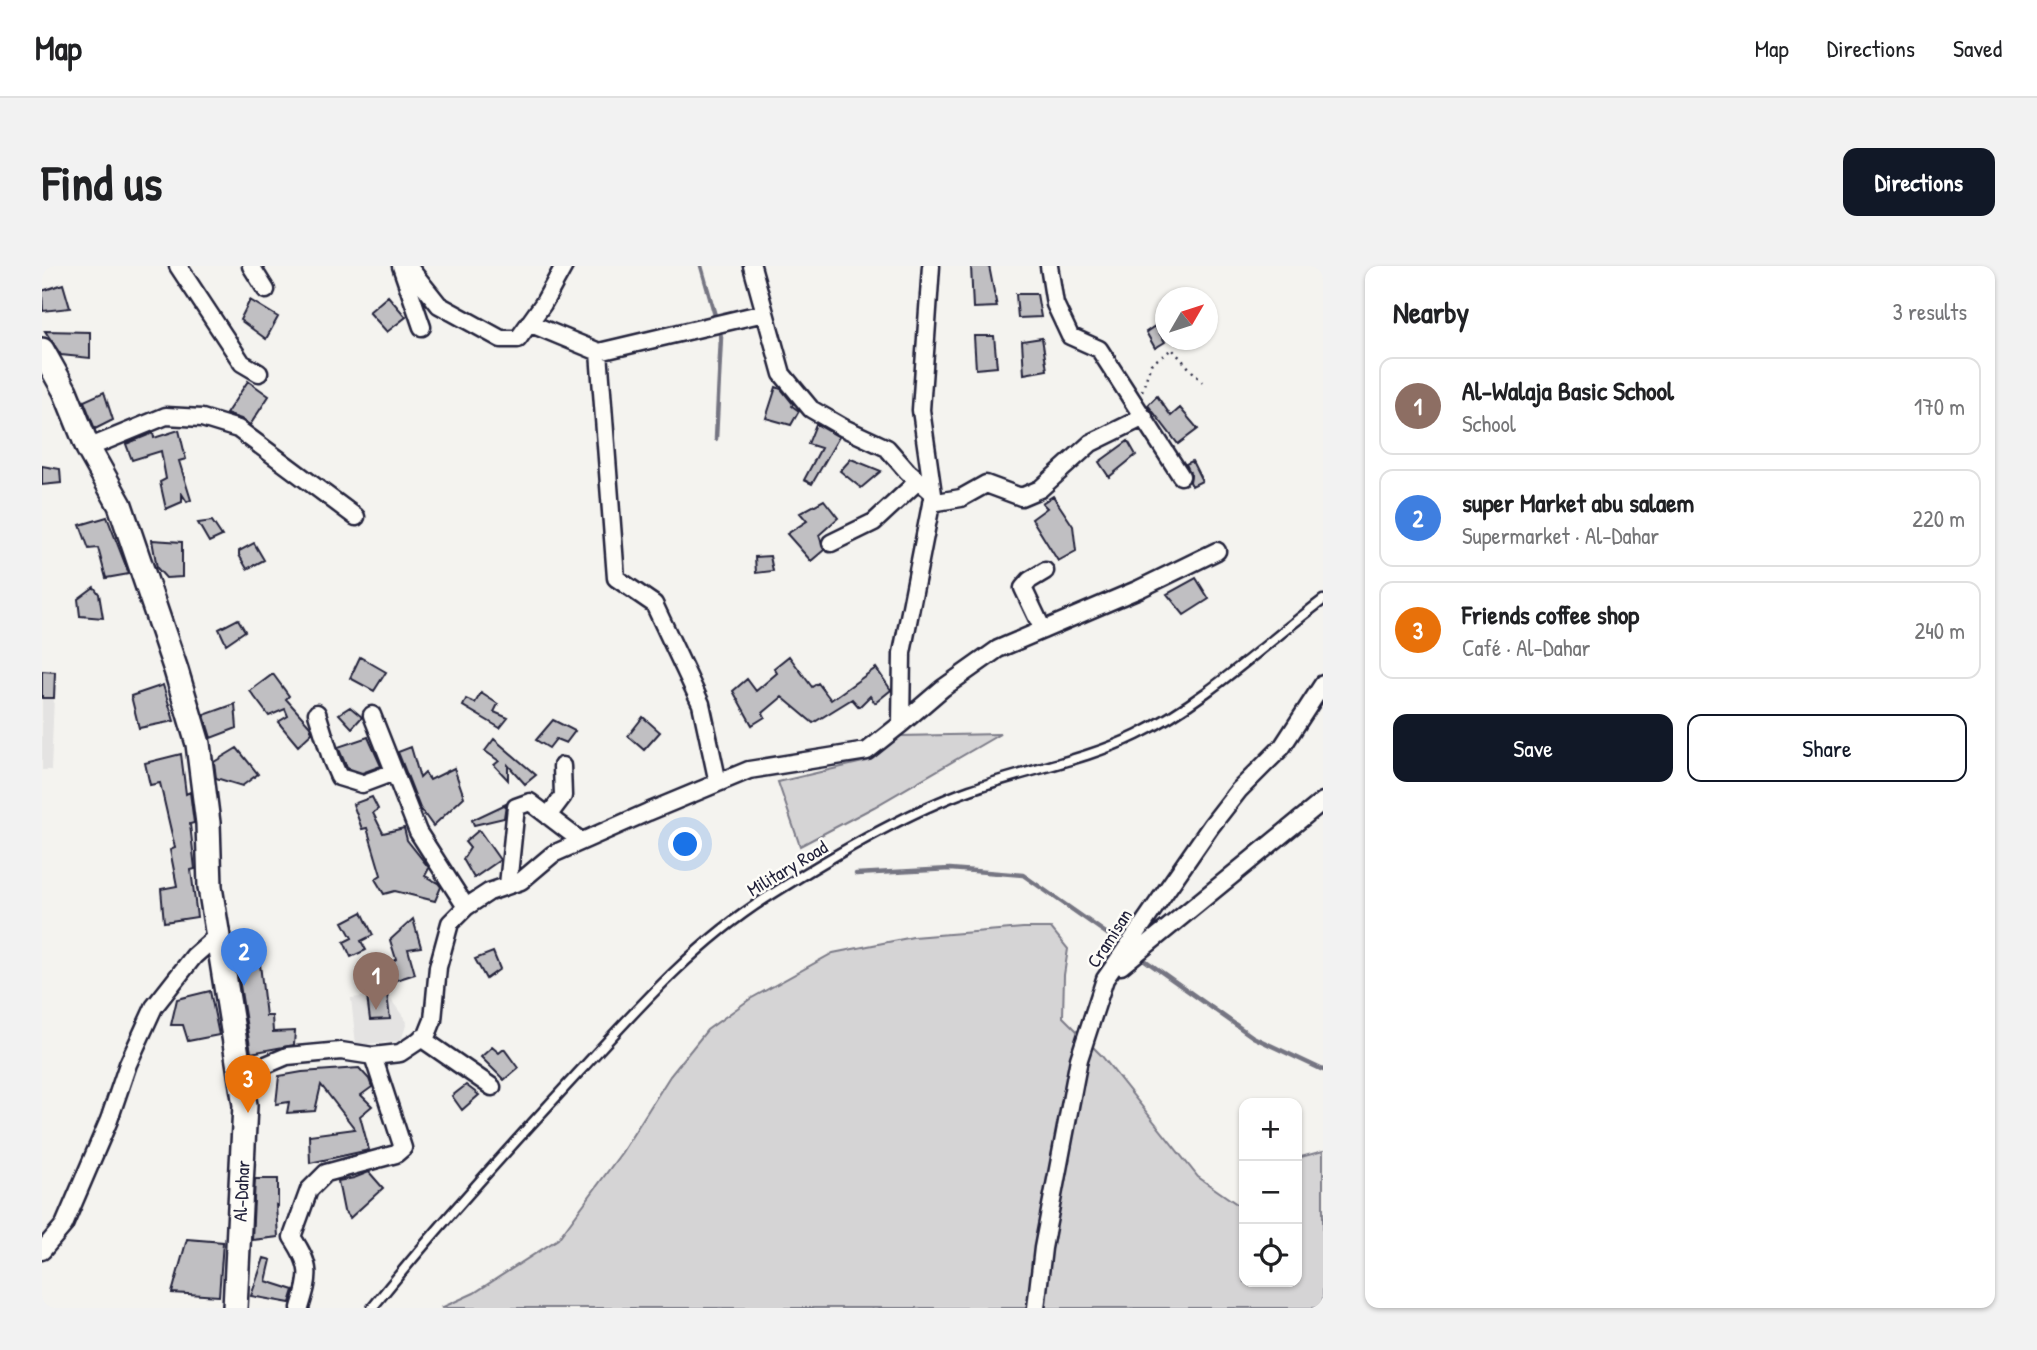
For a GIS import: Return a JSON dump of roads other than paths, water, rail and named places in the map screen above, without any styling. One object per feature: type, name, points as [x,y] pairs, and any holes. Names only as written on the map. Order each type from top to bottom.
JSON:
[{"type":"street","points":[[178,266],[242,363],[259,373]]},
{"type":"street","points":[[251,266],[266,290]]},
{"type":"street","points":[[401,266],[422,327]]},
{"type":"street","points":[[408,266],[439,305],[501,339],[517,339],[543,304],[564,266]]},
{"type":"street","points":[[752,266],[782,374],[811,409],[887,448],[932,498]]},
{"type":"street","points":[[901,724],[902,653],[932,498],[921,411],[931,266]]},
{"type":"street","points":[[1049,266],[1055,304],[1070,336],[1099,349],[1181,476]]},
{"type":"street","points":[[529,323],[599,352],[764,313]]},
{"type":"street","name":"Al-Dahar","points":[[42,351],[65,391],[88,448],[120,505],[198,744],[208,823],[210,887],[245,1105],[235,1308]]},
{"type":"street","points":[[599,352],[616,578],[654,604],[701,704],[718,783]]},
{"type":"street","points":[[932,498],[961,498],[986,484],[1021,497],[1040,489],[1091,443],[1140,410]]},
{"type":"street","points":[[88,448],[166,416],[202,418],[238,429],[356,517]]},
{"type":"street","points":[[831,543],[874,522],[918,481]]},
{"type":"street","points":[[242,1074],[287,1056],[341,1051],[373,1056],[400,1053],[427,1035],[433,1020],[438,967],[450,923],[466,907],[489,892],[521,880],[553,854],[750,770],[867,751],[943,688],[998,649],[1139,589],[1217,551]]},
{"type":"street","points":[[1042,630],[1023,588],[1045,571]]},
{"type":"street","name":"Cramisan","points":[[1036,1308],[1043,1248],[1079,1059],[1105,979],[1211,826],[1239,790],[1282,747],[1323,684]]},
{"type":"street","points":[[317,713],[332,761],[340,777],[362,784],[394,772]]},
{"type":"street","points":[[372,715],[418,832],[466,907]]},
{"type":"street","points":[[548,816],[563,796],[562,766]]},
{"type":"street","points":[[508,885],[516,807],[530,802],[581,841]]},
{"type":"street","points":[[1105,979],[1323,802]]},
{"type":"street","points":[[42,1251],[64,1225],[109,1120],[128,1064],[155,1007],[194,956],[219,934]]},
{"type":"street","points":[[421,1038],[492,1087]]},
{"type":"street","points":[[300,1308],[308,1281],[306,1258],[292,1237],[309,1190],[326,1173],[396,1154],[403,1148],[373,1056]]},
{"type":"lane","name":"Military Road","points":[[372,1308],[412,1258],[532,1123],[663,981],[698,948],[739,916],[865,840],[927,808],[969,790],[1109,748],[1140,733],[1241,667],[1323,600]]},
{"type":"waterway","points":[[701,266],[716,319]]},
{"type":"waterway","points":[[716,439],[721,337],[719,328]]},
{"type":"waterway","points":[[856,874],[950,869],[1023,875],[1123,945]]},
{"type":"waterway","points":[[1139,956],[1253,1037],[1323,1070]]},
{"type":"place","name":"super Market abu salaem","points":[[244,986]]},
{"type":"place","name":"Al-Walaja Basic School","points":[[376,1010]]},
{"type":"place","name":"Friends coffee shop","points":[[248,1113]]}]
